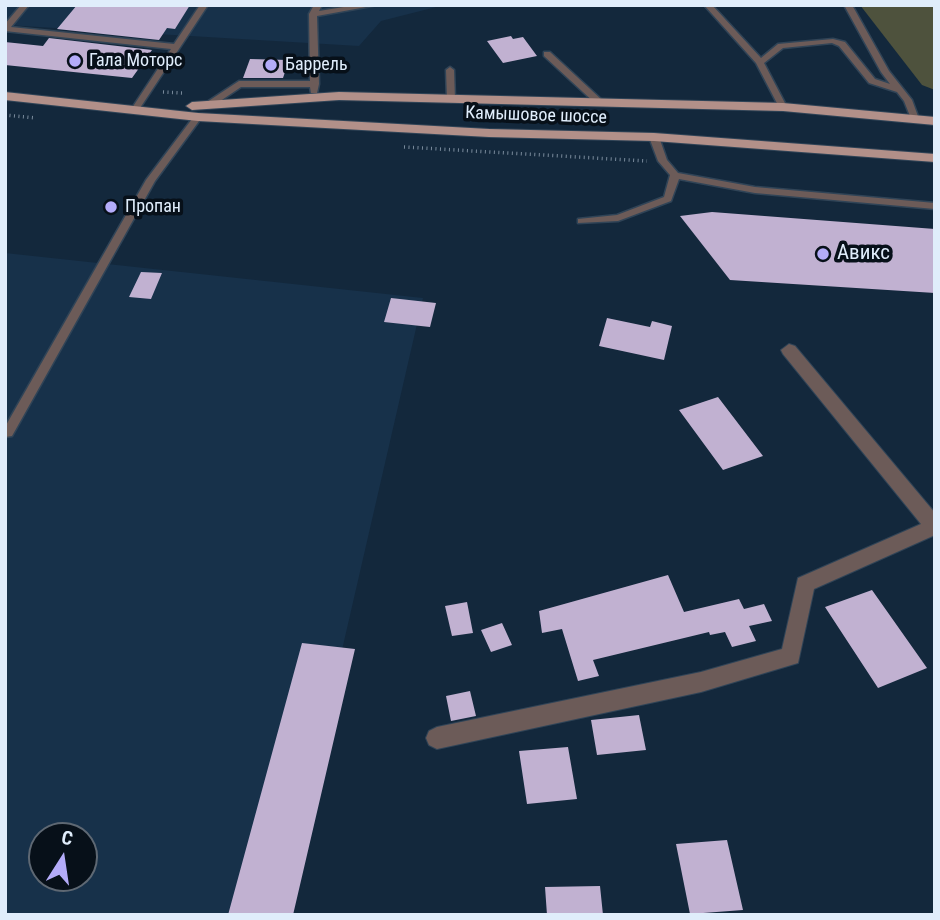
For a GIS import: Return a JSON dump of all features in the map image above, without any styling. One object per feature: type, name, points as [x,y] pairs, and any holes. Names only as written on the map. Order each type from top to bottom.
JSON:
[{"type":"main road","name":"Камышовое шоссе","points":[[5,96],[489,133],[654,137],[935,158]]},
{"type":"main road","name":"Камышовое шоссе","points":[[202,111],[339,96],[783,107],[935,121]]},
{"type":"street","points":[[437,738],[701,682],[791,656],[805,584],[934,526],[789,350]]},
{"type":"lane","points":[[6,27],[25,5]]},
{"type":"lane","points":[[136,108],[204,5]]},
{"type":"lane","points":[[313,98],[313,14],[318,5]]},
{"type":"lane","points":[[313,14],[373,5]]},
{"type":"lane","points":[[708,5],[760,61],[783,107]]},
{"type":"lane","points":[[848,5],[885,72],[908,100],[915,119]]},
{"type":"lane","points":[[6,27],[177,47]]},
{"type":"lane","points":[[760,61],[781,46],[833,41],[842,44],[872,81],[900,90]]},
{"type":"lane","points":[[547,54],[599,102]]},
{"type":"lane","points":[[450,71],[451,99]]},
{"type":"lane","points":[[8,433],[151,180],[202,111],[240,84],[315,84]]},
{"type":"lane","points":[[654,137],[663,161],[676,175],[755,190],[935,205]]},
{"type":"lane","points":[[581,221],[618,218],[668,199],[676,175]]},
{"type":"shaded area","points":[[5,5],[444,5],[381,21],[359,46],[5,25]]},
{"type":"shaded area","points":[[5,253],[423,298],[281,915],[5,915]]},
{"type":"green space","points":[[860,5],[935,5],[935,90],[922,85]]},
{"type":"building","points":[[77,5],[190,5],[175,29],[167,28],[159,40],[57,29]]},
{"type":"building","points":[[511,36],[513,39],[523,37],[537,56],[503,63],[487,41]]},
{"type":"building","name":"Гала Моторс","points":[[49,38],[152,50],[132,78],[5,65],[5,42],[43,46]]},
{"type":"building","name":"Баррель","points":[[250,59],[289,60],[283,78],[243,78]]},
{"type":"building","name":"Авикс","points":[[712,212],[935,229],[935,293],[730,280],[680,216]]},
{"type":"building","points":[[141,272],[162,273],[151,299],[129,297]]},
{"type":"building","points":[[391,298],[436,303],[430,327],[384,322]]},
{"type":"building","points":[[607,318],[650,327],[652,321],[672,326],[664,360],[599,346]]},
{"type":"building","points":[[718,397],[763,456],[723,470],[679,410]]},
{"type":"building","points":[[668,575],[684,612],[739,599],[744,609],[764,604],[772,621],[749,626],[756,641],[732,647],[725,632],[710,635],[709,632],[593,660],[599,676],[578,681],[562,629],[542,633],[539,611]]},
{"type":"building","points":[[872,590],[927,668],[878,688],[825,607]]},
{"type":"building","points":[[467,602],[473,633],[452,636],[445,606]]},
{"type":"building","points":[[502,623],[512,645],[491,652],[481,630]]},
{"type":"building","points":[[302,643],[355,649],[293,915],[228,915]]},
{"type":"building","points":[[470,691],[476,716],[451,721],[446,696]]},
{"type":"building","points":[[639,715],[646,750],[597,755],[591,720]]},
{"type":"building","points":[[568,747],[577,799],[527,804],[519,751]]},
{"type":"building","points":[[727,840],[743,910],[690,914],[676,844]]},
{"type":"building","points":[[600,886],[603,915],[547,915],[545,887]]},
{"type":"place","name":"Гала Моторс","points":[[75,61]]},
{"type":"place","name":"Баррель","points":[[271,65]]},
{"type":"place","name":"Пропан","points":[[111,207]]},
{"type":"place","name":"Авикс","points":[[823,254]]}]
